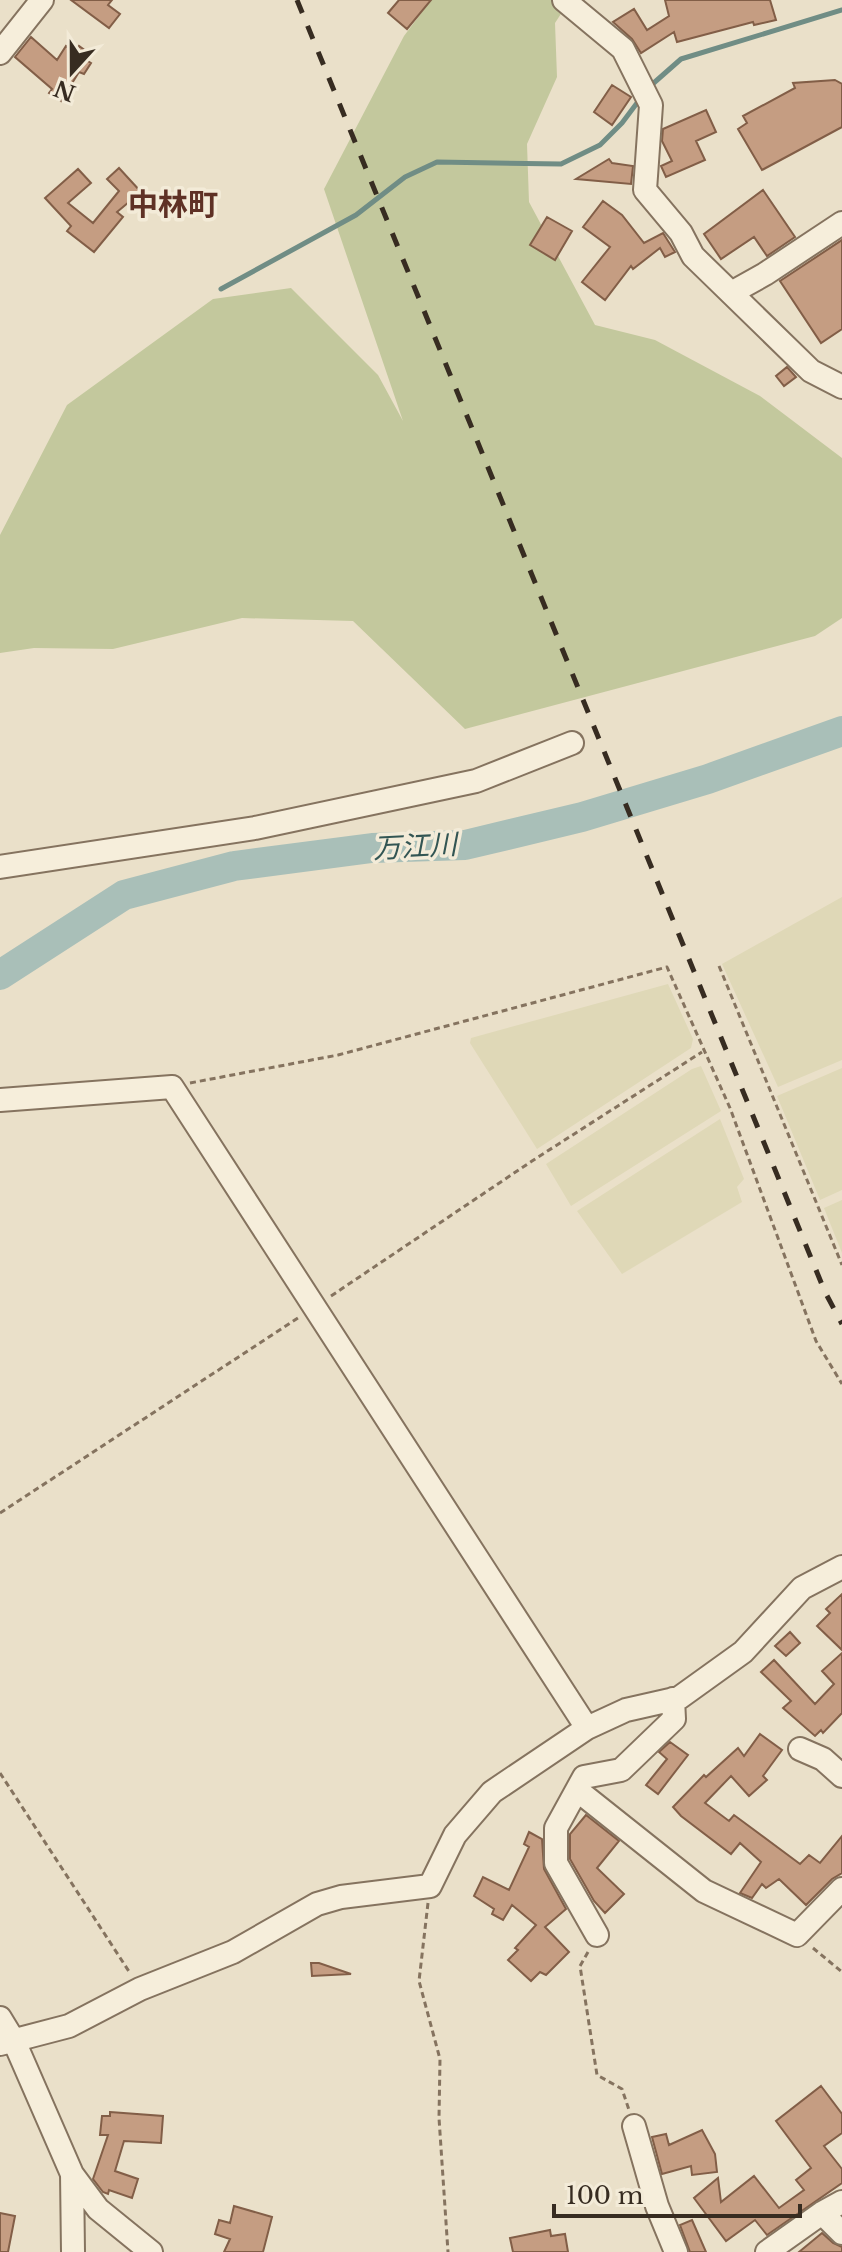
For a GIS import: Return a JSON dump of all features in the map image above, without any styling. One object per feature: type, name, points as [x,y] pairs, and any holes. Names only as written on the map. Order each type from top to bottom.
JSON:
[{"type":"street","points":[[0,53],[42,0]]},
{"type":"street","points":[[564,0],[623,49],[651,105],[645,190],[681,233],[693,256],[811,371],[842,387]]},
{"type":"street","points":[[731,293],[842,223]]},
{"type":"street","points":[[0,867],[255,828],[476,781],[572,743]]},
{"type":"street","points":[[0,1100],[172,1087],[587,1728]]},
{"type":"street","points":[[7,2042],[69,2026],[140,1989],[233,1952],[317,1904],[341,1897],[430,1886],[455,1835],[492,1792],[587,1728],[626,1710],[679,1698],[743,1652],[802,1588],[842,1567]]},
{"type":"street","points":[[597,1935],[556,1863],[556,1828],[584,1777],[621,1770],[674,1719],[673,1699]]},
{"type":"street","points":[[800,1749],[823,1759],[842,1776]]},
{"type":"street","points":[[577,1790],[704,1891],[797,1935],[842,1889]]},
{"type":"street","points":[[0,2018],[7,2042],[72,2174],[98,2209],[151,2252]]},
{"type":"street","points":[[634,2126],[657,2206],[676,2252]]},
{"type":"street","points":[[72,2174],[73,2252]]},
{"type":"street","points":[[767,2252],[842,2202]]},
{"type":"street","points":[[822,2213],[842,2233]]},
{"type":"path","points":[[719,966],[842,1265]]},
{"type":"path","points":[[172,1087],[338,1055],[667,967],[730,1108],[816,1341],[842,1384]]},
{"type":"path","points":[[0,1513],[703,1051]]},
{"type":"path","points":[[0,1773],[140,1989]]},
{"type":"path","points":[[430,1886],[419,1981],[440,2059],[439,2118],[448,2252]]},
{"type":"path","points":[[597,1935],[580,1966],[597,2075],[622,2089],[634,2126]]},
{"type":"path","points":[[797,1935],[842,1972]]},
{"type":"shaded area","points":[[842,897],[842,1060],[778,1087],[722,964]]},
{"type":"shaded area","points":[[668,984],[693,1039],[691,1048],[537,1149],[470,1043],[471,1038]]},
{"type":"shaded area","points":[[701,1066],[721,1111],[571,1206],[546,1164]]},
{"type":"shaded area","points":[[842,1068],[842,1190],[820,1200],[777,1096]]},
{"type":"shaded area","points":[[720,1119],[744,1179],[737,1187],[742,1202],[622,1274],[577,1211]]},
{"type":"shaded area","points":[[842,1200],[842,1253],[824,1208]]},
{"type":"green space","points":[[431,0],[570,0],[555,23],[557,77],[527,144],[529,202],[595,325],[655,340],[760,396],[842,458],[842,618],[815,636],[465,729],[353,621],[242,618],[113,649],[34,648],[0,653],[0,535],[67,405],[213,299],[291,288],[378,375],[403,421],[324,189],[404,36]]},
{"type":"building","points":[[71,0],[112,0],[108,5],[120,14],[109,28]]},
{"type":"building","points":[[399,0],[431,0],[407,29],[388,13]]},
{"type":"building","points":[[665,0],[770,0],[776,20],[754,25],[753,22],[677,42],[674,32],[641,53],[632,39],[613,22],[634,9],[647,30],[669,16]]},
{"type":"building","points":[[31,37],[57,60],[66,46],[75,52],[79,46],[90,54],[86,60],[91,63],[84,74],[79,72],[61,101],[49,93],[52,89],[15,57]]},
{"type":"building","points":[[835,80],[842,84],[842,127],[762,170],[738,129],[747,123],[743,116],[795,88],[793,83]]},
{"type":"building","points":[[612,85],[631,97],[612,125],[594,112]]},
{"type":"building","points":[[706,110],[716,132],[696,141],[705,160],[666,177],[661,166],[672,161],[662,141],[663,129]]},
{"type":"building","points":[[609,159],[612,163],[633,166],[631,184],[576,179]]},
{"type":"building","points":[[119,168],[141,192],[117,212],[123,217],[94,252],[67,231],[71,226],[45,198],[78,169],[91,183],[68,203],[93,223],[119,191],[107,179]]},
{"type":"building","points":[[763,190],[795,237],[767,256],[754,237],[721,259],[704,234]]},
{"type":"building","points":[[603,201],[622,215],[644,243],[663,233],[675,252],[665,257],[660,248],[633,269],[631,266],[605,300],[582,282],[610,247],[583,227]]},
{"type":"building","points":[[547,217],[572,231],[555,260],[530,245]]},
{"type":"building","points":[[842,240],[842,329],[821,343],[780,281]]},
{"type":"building","points":[[787,367],[796,377],[784,386],[776,376]]},
{"type":"building","points":[[842,1594],[842,1650],[817,1626],[830,1613],[826,1609]]},
{"type":"building","points":[[790,1632],[800,1643],[786,1656],[775,1646]]},
{"type":"building","points":[[842,1653],[842,1713],[823,1733],[821,1730],[815,1736],[783,1708],[791,1701],[761,1672],[774,1660],[815,1704],[834,1684],[822,1671]]},
{"type":"building","points":[[760,1734],[782,1750],[763,1776],[767,1780],[749,1796],[731,1776],[705,1803],[729,1821],[734,1815],[800,1864],[809,1855],[820,1863],[842,1836],[842,1873],[806,1905],[779,1879],[766,1888],[762,1884],[752,1898],[740,1893],[761,1862],[740,1843],[731,1854],[673,1807],[704,1775],[706,1777],[738,1748],[744,1756]]},
{"type":"building","points":[[670,1742],[688,1755],[658,1794],[646,1785],[667,1759],[659,1752]]},
{"type":"building","points":[[586,1815],[619,1841],[597,1868],[624,1894],[605,1913],[594,1901],[570,1859],[570,1834]]},
{"type":"building","points":[[529,1832],[542,1839],[544,1869],[566,1909],[545,1927],[569,1952],[546,1975],[540,1972],[531,1981],[508,1960],[536,1925],[512,1905],[503,1920],[492,1914],[494,1909],[474,1896],[483,1877],[509,1890],[529,1847],[524,1844]]},
{"type":"building","points":[[311,1963],[319,1963],[351,1974],[312,1976]]},
{"type":"building","points":[[821,2086],[842,2114],[842,2133],[824,2146],[842,2169],[842,2183],[767,2235],[755,2220],[726,2241],[694,2198],[718,2178],[721,2202],[754,2176],[779,2208],[804,2190],[796,2180],[811,2168],[776,2121]]},
{"type":"building","points":[[110,2112],[163,2116],[161,2143],[124,2141],[115,2171],[138,2179],[132,2198],[109,2190],[108,2194],[103,2192],[93,2179],[108,2135],[100,2135],[102,2116],[110,2116]]},
{"type":"building","points":[[702,2130],[715,2154],[717,2172],[692,2175],[691,2166],[662,2174],[652,2137],[666,2134],[669,2145]]},
{"type":"building","points":[[234,2206],[272,2217],[263,2252],[224,2252],[230,2239],[215,2234],[219,2220],[230,2223]]},
{"type":"building","points":[[0,2213],[15,2216],[8,2252],[0,2252]]},
{"type":"building","points":[[692,2220],[706,2252],[690,2252],[680,2225]]},
{"type":"building","points":[[550,2230],[551,2236],[565,2234],[568,2252],[513,2252],[510,2238]]},
{"type":"building","points":[[822,2233],[842,2247],[842,2252],[799,2252]]},
{"type":"waterway","points":[[648,88],[681,59],[842,10]]},
{"type":"waterway","points":[[221,289],[356,215],[405,177],[437,162],[561,164],[600,145],[640,99]]},
{"type":"waterway","name":"万江川","points":[[0,975],[124,895],[234,866],[372,848],[465,845],[582,817],[708,779],[842,731]]},
{"type":"railway","points":[[297,0],[825,1292],[842,1324]]},
{"type":"district","name":"中林町","points":[[173,205]]}]
